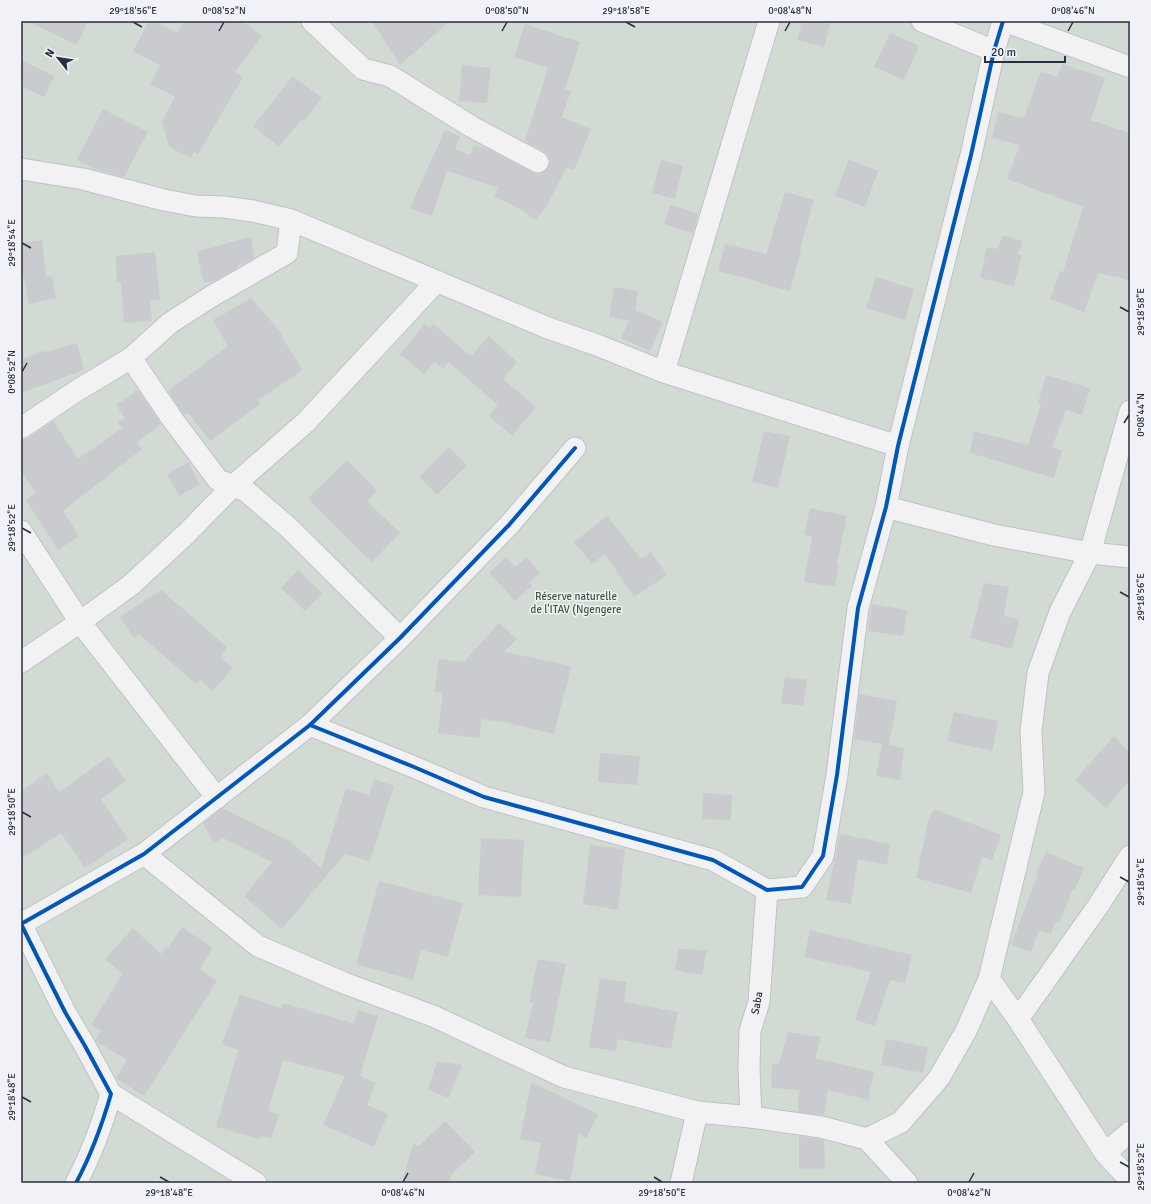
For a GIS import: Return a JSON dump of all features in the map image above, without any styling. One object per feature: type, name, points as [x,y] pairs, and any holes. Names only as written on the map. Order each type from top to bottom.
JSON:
[{"type":"street","points":[[664,372],[769,21]]},
{"type":"street","points":[[922,21],[994,51]]},
{"type":"street","points":[[310,726],[414,767],[484,797],[713,860],[767,890],[802,887],[823,856],[837,775],[858,608],[886,507],[898,446],[971,155],[994,51],[1003,21],[1130,67]]},
{"type":"street","points":[[322,24],[363,69],[390,76],[472,127],[538,162]]},
{"type":"street","points":[[21,169],[83,179],[164,200],[196,206],[224,207],[253,211],[291,220],[548,328],[597,345],[664,372],[898,446]]},
{"type":"street","points":[[21,428],[78,390],[131,358],[170,323],[212,296],[287,253],[291,220]]},
{"type":"street","points":[[21,662],[131,585],[186,534],[233,486],[306,422],[437,281]]},
{"type":"street","points":[[131,358],[218,480],[246,491],[288,527],[400,638]]},
{"type":"street","points":[[867,1139],[901,1122],[939,1078],[966,1031],[989,979],[1034,792],[1031,731],[1038,674],[1060,612],[1090,553],[1130,412]]},
{"type":"street","points":[[256,1183],[111,1094],[65,1012],[21,924],[144,854],[310,726],[400,638],[509,525],[575,448]]},
{"type":"street","points":[[886,507],[994,535],[1090,553],[1130,558]]},
{"type":"street","points":[[21,531],[80,622],[217,798]]},
{"type":"street","points":[[144,854],[258,946],[344,983],[433,1016],[564,1077],[697,1112],[751,1117],[821,1127],[867,1139],[907,1183]]},
{"type":"street","points":[[1018,1019],[1098,906],[1130,856]]},
{"type":"street","name":"Saba","points":[[751,1117],[749,1069],[750,1031],[759,1002],[767,890]]},
{"type":"street","points":[[989,979],[1018,1019],[1105,1153],[1130,1180]]},
{"type":"street","points":[[76,1183],[101,1128],[111,1094]]},
{"type":"street","points":[[681,1183],[697,1112]]},
{"type":"street","points":[[1105,1153],[1130,1132]]},
{"type":"green space","name":"Réserve naturelle de l'ITAV (Ngengere","points":[[21,21],[1130,21],[1130,1183],[21,1183]]},
{"type":"building","points":[[27,21],[88,21],[77,45]]},
{"type":"building","points":[[149,21],[155,21],[177,33],[184,21],[243,21],[262,36],[235,72],[243,77],[198,154],[194,152],[191,158],[169,147],[162,121],[175,97],[150,84],[160,65],[133,51]]},
{"type":"building","points":[[372,21],[450,21],[400,65]]},
{"type":"building","points":[[802,21],[831,21],[824,47],[797,40]]},
{"type":"building","points":[[525,24],[580,42],[565,89],[571,91],[562,117],[591,129],[574,170],[567,167],[546,207],[535,220],[524,211],[494,196],[498,188],[447,171],[432,216],[410,208],[445,130],[460,136],[455,149],[470,155],[474,145],[490,150],[533,173],[539,174],[545,172],[548,168],[550,162],[548,155],[544,151],[525,141],[548,68],[514,57]]},
{"type":"building","points":[[890,33],[919,46],[904,80],[874,67]]},
{"type":"building","points":[[21,60],[54,76],[44,97],[21,86]]},
{"type":"building","points":[[1062,64],[1105,78],[1091,120],[1130,133],[1130,281],[1115,276],[1098,273],[1084,312],[1050,299],[1060,271],[1063,272],[1083,207],[1007,179],[1020,145],[992,138],[998,112],[1024,118],[1041,71],[1057,77]]},
{"type":"building","points":[[462,65],[491,68],[487,103],[459,101]]},
{"type":"building","points":[[293,76],[322,98],[304,121],[302,119],[279,147],[253,126]]},
{"type":"building","points":[[103,109],[148,132],[124,177],[98,170],[77,160]]},
{"type":"building","points":[[849,159],[878,171],[865,207],[835,196]]},
{"type":"building","points":[[661,160],[683,166],[675,199],[652,193]]},
{"type":"building","points":[[785,192],[814,200],[790,291],[718,271],[725,244],[766,254]]},
{"type":"building","points":[[670,205],[698,213],[693,233],[664,224]]},
{"type":"building","points":[[1002,235],[1023,241],[1018,255],[1022,255],[1014,286],[980,278],[987,247],[998,249]]},
{"type":"building","points":[[251,237],[254,258],[237,266],[238,267],[217,280],[204,283],[198,260],[198,251]]},
{"type":"building","points":[[42,240],[46,277],[52,276],[56,298],[29,304],[21,263],[21,243]]},
{"type":"building","points":[[155,252],[160,300],[150,300],[152,321],[124,323],[121,282],[117,282],[116,256]]},
{"type":"building","points":[[876,277],[914,289],[905,320],[866,308]]},
{"type":"building","points":[[614,287],[638,291],[635,310],[663,322],[650,351],[621,338],[629,321],[609,317]]},
{"type":"building","points":[[251,298],[282,334],[281,336],[303,370],[258,400],[261,403],[210,441],[188,413],[185,415],[181,411],[168,391],[228,346],[213,320]]},
{"type":"building","points":[[425,324],[430,328],[433,324],[471,356],[489,336],[517,362],[503,379],[536,407],[512,436],[489,416],[498,405],[448,362],[443,369],[435,362],[424,374],[400,354]]},
{"type":"building","points":[[77,343],[84,370],[21,393],[21,359],[44,351],[45,352]]},
{"type":"building","points":[[1046,375],[1090,388],[1082,415],[1066,410],[1052,447],[1062,451],[1054,478],[970,453],[974,431],[1028,445],[1041,404],[1038,403]]},
{"type":"building","points":[[138,390],[161,424],[137,442],[142,449],[63,511],[79,536],[58,550],[26,500],[36,493],[21,471],[21,440],[28,438],[53,421],[78,459],[122,428],[118,422],[125,418],[116,405]]},
{"type":"building","points":[[764,431],[790,436],[778,488],[752,482]]},
{"type":"building","points":[[449,447],[467,465],[437,495],[419,477]]},
{"type":"building","points":[[347,460],[377,491],[367,501],[400,533],[372,562],[308,498]]},
{"type":"building","points":[[188,462],[200,485],[179,496],[167,474]]},
{"type":"building","points":[[810,508],[847,516],[837,564],[839,565],[835,587],[804,582],[812,536],[804,535]]},
{"type":"building","points":[[607,516],[641,559],[651,552],[667,575],[634,597],[605,554],[592,564],[574,542]]},
{"type":"building","points":[[506,557],[515,567],[527,557],[540,573],[529,583],[532,586],[515,601],[489,573]]},
{"type":"building","points":[[298,570],[322,593],[305,611],[281,588]]},
{"type":"building","points":[[984,583],[1009,587],[1004,616],[1019,620],[1012,649],[970,638]]},
{"type":"building","points":[[161,590],[227,647],[220,657],[233,668],[213,691],[200,680],[196,684],[139,634],[134,638],[120,617]]},
{"type":"building","points":[[872,604],[907,610],[903,636],[868,631]]},
{"type":"building","points":[[499,623],[517,639],[504,652],[571,666],[554,734],[508,723],[482,719],[479,738],[438,733],[443,693],[434,692],[439,659],[464,662]]},
{"type":"building","points":[[785,677],[807,680],[803,706],[781,703]]},
{"type":"building","points":[[859,694],[897,701],[889,745],[904,748],[900,780],[876,776],[882,744],[854,739]]},
{"type":"building","points":[[954,712],[998,721],[992,751],[947,741]]},
{"type":"building","points":[[1114,736],[1130,753],[1130,780],[1106,808],[1075,780]]},
{"type":"building","points":[[600,753],[640,756],[637,785],[598,782]]},
{"type":"building","points":[[108,757],[126,781],[101,799],[128,839],[85,868],[61,833],[21,859],[21,791],[47,773],[59,792]]},
{"type":"building","points":[[374,779],[394,786],[370,861],[345,854],[282,929],[244,896],[272,862],[223,838],[214,843],[203,823],[222,808],[291,842],[321,868],[346,788],[369,795]]},
{"type":"building","points":[[703,793],[732,795],[731,820],[702,819]]},
{"type":"building","points":[[934,809],[1001,835],[992,860],[982,857],[971,893],[916,878],[928,822]]},
{"type":"building","points":[[840,834],[890,844],[887,865],[858,859],[851,904],[826,900]]},
{"type":"building","points":[[481,838],[524,840],[521,897],[478,895]]},
{"type":"building","points":[[590,845],[625,849],[618,910],[583,904]]},
{"type":"building","points":[[1046,852],[1084,868],[1075,889],[1073,889],[1059,923],[1056,921],[1051,934],[1039,930],[1031,952],[1011,945],[1038,874],[1036,873]]},
{"type":"building","points":[[379,881],[463,903],[448,957],[421,950],[413,980],[356,964]]},
{"type":"building","points":[[182,927],[213,948],[200,969],[217,981],[144,1096],[116,1078],[127,1060],[95,1040],[101,1031],[91,1025],[122,974],[105,959],[133,928],[161,954],[166,947],[168,948]]},
{"type":"building","points":[[810,930],[912,955],[905,983],[890,980],[875,1026],[855,1020],[871,972],[804,957]]},
{"type":"building","points":[[679,949],[707,950],[702,974],[693,974],[675,970]]},
{"type":"building","points":[[538,959],[566,964],[550,1042],[525,1038],[533,1003],[529,1002]]},
{"type":"building","points":[[600,978],[627,982],[624,1002],[678,1012],[671,1049],[618,1039],[616,1051],[589,1047]]},
{"type":"building","points":[[240,994],[281,1008],[283,1003],[353,1023],[358,1010],[378,1016],[360,1076],[376,1083],[367,1105],[388,1114],[374,1147],[323,1125],[345,1076],[283,1060],[268,1111],[279,1114],[271,1139],[261,1136],[260,1139],[216,1127],[238,1050],[222,1044]]},
{"type":"building","points":[[788,1032],[821,1037],[815,1058],[874,1072],[868,1100],[828,1090],[824,1115],[798,1112],[800,1090],[771,1088],[772,1063],[779,1064]]},
{"type":"building","points":[[886,1039],[928,1047],[923,1073],[881,1065]]},
{"type":"building","points":[[437,1061],[462,1065],[449,1098],[428,1090]]},
{"type":"building","points":[[531,1082],[598,1114],[586,1138],[579,1134],[570,1181],[535,1174],[541,1143],[520,1139]]},
{"type":"building","points":[[445,1121],[475,1152],[452,1174],[449,1183],[402,1183],[413,1144],[419,1146]]},
{"type":"building","points":[[799,1136],[824,1140],[825,1169],[799,1169]]},
{"type":"cycle path","points":[[310,725],[484,797],[713,860],[767,890],[802,887],[823,856],[837,775],[858,608],[886,507],[898,446],[971,155],[994,51],[1003,21]]},
{"type":"cycle path","points":[[76,1183],[96,1140],[111,1094],[65,1012],[21,924],[144,854],[310,725],[400,638],[509,525],[575,448]]}]
